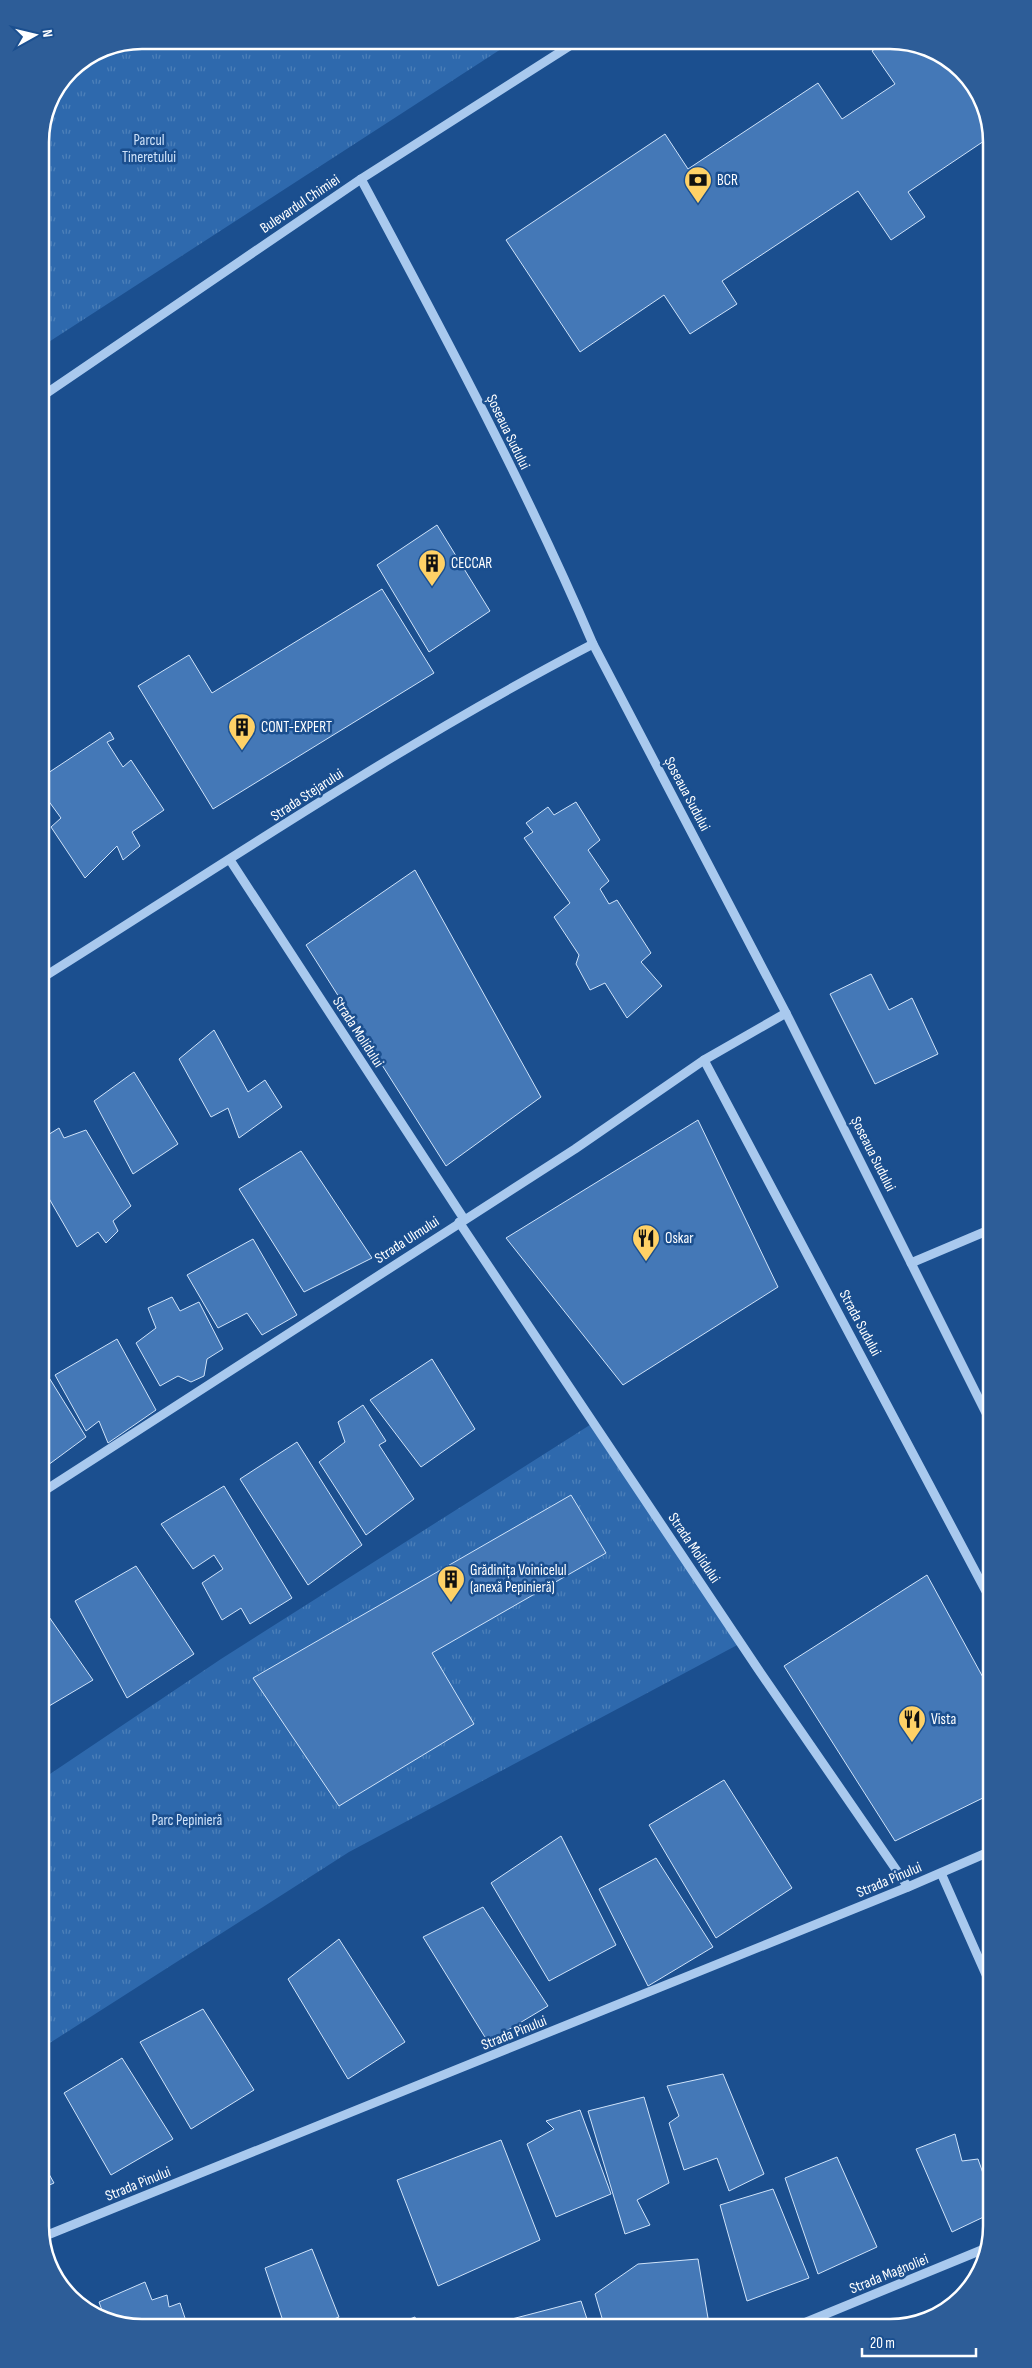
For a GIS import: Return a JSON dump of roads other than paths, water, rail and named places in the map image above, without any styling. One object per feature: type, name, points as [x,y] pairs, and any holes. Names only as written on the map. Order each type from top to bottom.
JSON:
[{"type":"street","name":"Bulevardul Chimiei","points":[[49,392],[361,179],[565,49]]},
{"type":"street","name":"Șoseaua Sudului","points":[[361,179],[476,398],[566,581],[592,644],[786,1013],[983,1407]]},
{"type":"street","name":"Strada Stejarului","points":[[49,974],[370,770],[592,644]]},
{"type":"street","name":"Strada Molidului","points":[[230,860],[461,1221],[758,1670],[908,1888]]},
{"type":"street","name":"Strada Ulmului","points":[[49,1488],[575,1149],[704,1060],[786,1013]]},
{"type":"street","name":"Strada Sudului","points":[[704,1060],[983,1586]]},
{"type":"street","points":[[911,1263],[983,1233]]},
{"type":"street","name":"Strada Pinului","points":[[50,2235],[908,1888],[983,1855]]},
{"type":"street","points":[[941,1873],[983,1968]]},
{"type":"street","name":"Strada Magnoliei","points":[[814,2319],[979,2251]]},
{"type":"place","name":"BCR","points":[[698,204]]},
{"type":"place","name":"CECCAR","points":[[432,587]]},
{"type":"place","name":"CONT-EXPERT","points":[[242,751]]},
{"type":"place","name":"Oskar","points":[[646,1262]]},
{"type":"place","name":"Grădinița Voinicelul (anexă Pepinieră)","points":[[451,1603]]},
{"type":"place","name":"Vista","points":[[912,1743]]},
{"type":"park label","name":"Parcul Tineretului","points":[[149,148]]},
{"type":"park label","name":"Parc Pepinieră","points":[[187,1820]]}]
